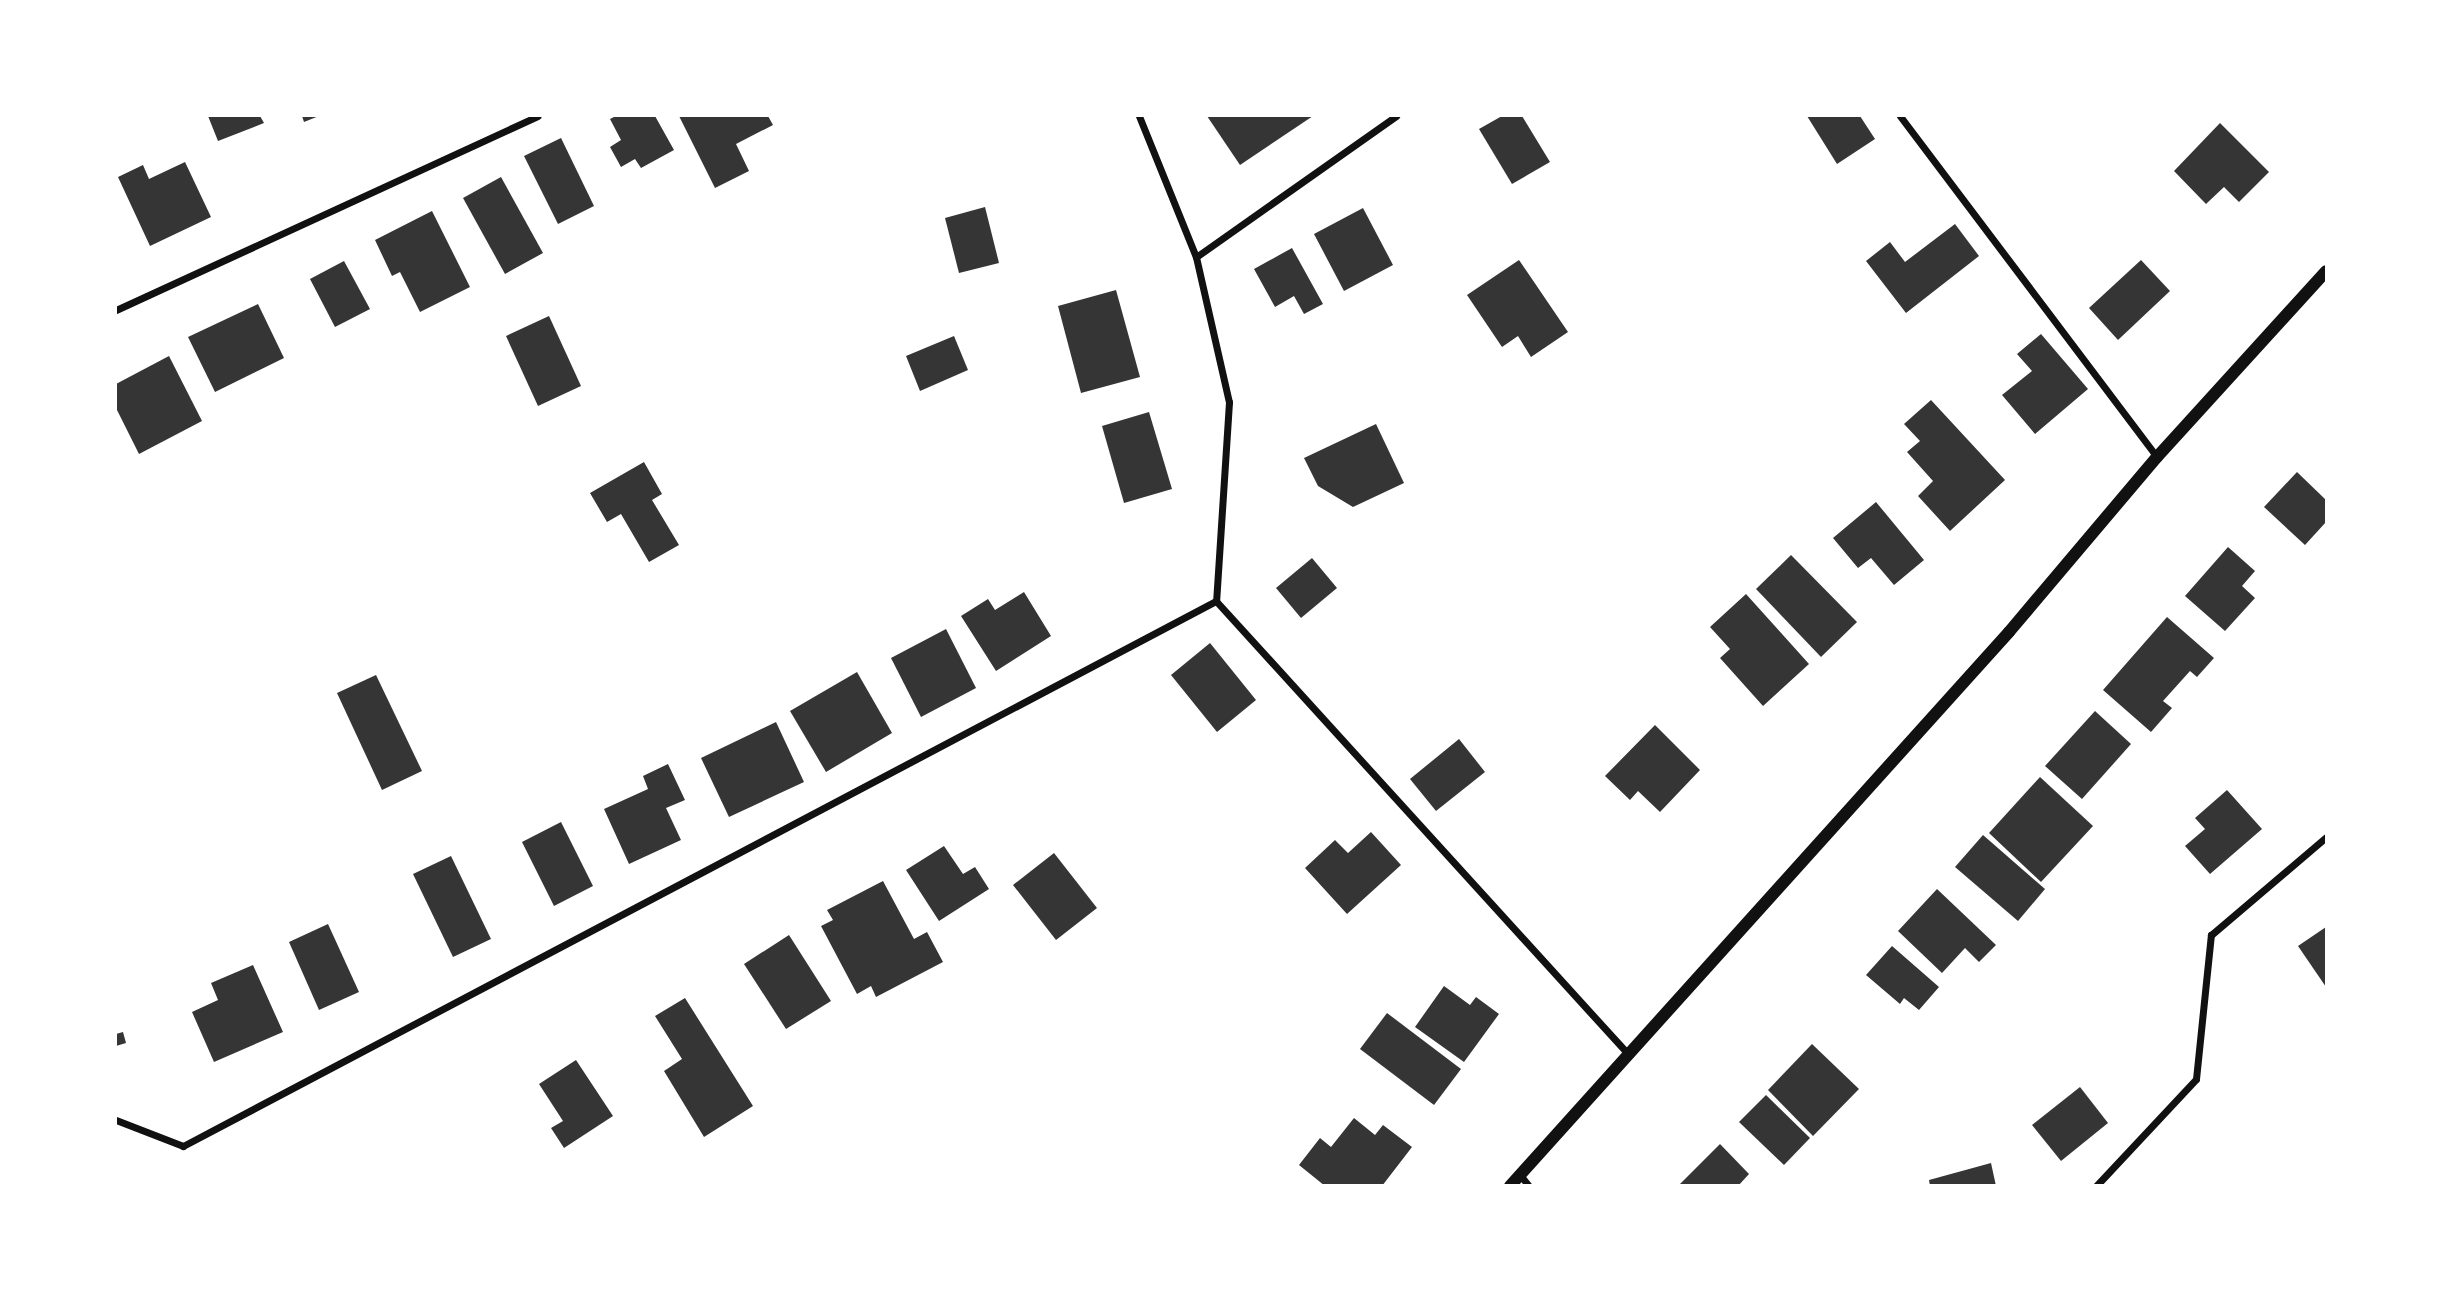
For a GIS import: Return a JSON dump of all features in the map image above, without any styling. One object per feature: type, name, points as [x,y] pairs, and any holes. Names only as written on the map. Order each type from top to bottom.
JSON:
[{"type":"street","points":[[116,310],[537,116]]},
{"type":"street","points":[[1139,116],[1196,257],[1229,402],[1216,601],[1628,1054]]},
{"type":"street","points":[[1196,257],[1396,116]]},
{"type":"street","points":[[1900,116],[2157,457]]},
{"type":"street","points":[[1510,1185],[2009,632],[2157,457],[2326,271]]},
{"type":"street","points":[[116,1120],[183,1146],[1216,601]]},
{"type":"street","points":[[2096,1185],[2196,1079],[2211,935],[2326,837]]},
{"type":"street","points":[[1520,1175],[1529,1185]]},
{"type":"building","points":[[208,116],[260,116],[264,123],[218,141]]},
{"type":"building","points":[[302,116],[319,116],[304,122]]},
{"type":"building","points":[[616,116],[655,116],[674,150],[641,168],[635,159],[621,167],[610,147],[621,140],[610,119]]},
{"type":"building","points":[[679,116],[768,116],[773,125],[736,144],[749,171],[715,188]]},
{"type":"building","points":[[1207,116],[1313,116],[1240,165]]},
{"type":"building","points":[[1502,116],[1522,116],[1550,162],[1512,184],[1479,129]]},
{"type":"building","points":[[1807,116],[1860,116],[1875,139],[1837,164]]},
{"type":"building","points":[[2220,123],[2269,172],[2239,202],[2224,187],[2206,204],[2174,171]]},
{"type":"building","points":[[561,138],[594,206],[558,224],[524,156]]},
{"type":"building","points":[[185,162],[211,217],[150,246],[118,177],[143,165],[149,179]]},
{"type":"building","points":[[501,177],[543,253],[505,274],[463,198]]},
{"type":"building","points":[[985,207],[999,263],[959,273],[945,218]]},
{"type":"building","points":[[1363,208],[1393,265],[1344,291],[1314,234]]},
{"type":"building","points":[[432,211],[470,287],[420,312],[400,272],[392,276],[375,240]]},
{"type":"building","points":[[1955,224],[1979,256],[1906,313],[1866,261],[1890,242],[1905,262]]},
{"type":"building","points":[[1292,248],[1323,304],[1304,314],[1294,296],[1275,307],[1254,269]]},
{"type":"building","points":[[1519,260],[1568,332],[1531,357],[1518,336],[1502,347],[1467,295]]},
{"type":"building","points":[[2141,260],[2170,291],[2118,340],[2089,308]]},
{"type":"building","points":[[344,261],[370,309],[335,327],[310,279]]},
{"type":"building","points":[[1116,290],[1140,377],[1081,393],[1058,306]]},
{"type":"building","points":[[258,304],[284,358],[215,392],[188,337]]},
{"type":"building","points":[[549,316],[581,386],[538,406],[506,336]]},
{"type":"building","points":[[2041,334],[2088,389],[2035,434],[2002,395],[2032,371],[2017,354]]},
{"type":"building","points":[[954,336],[968,370],[920,391],[906,356]]},
{"type":"building","points":[[169,356],[202,421],[139,454],[116,408],[116,384]]},
{"type":"building","points":[[1931,400],[2005,480],[1950,531],[1918,496],[1933,481],[1907,452],[1920,441],[1904,424]]},
{"type":"building","points":[[1149,412],[1172,489],[1124,503],[1102,426]]},
{"type":"building","points":[[1376,424],[1404,483],[1353,507],[1318,486],[1304,458]]},
{"type":"building","points":[[644,462],[662,494],[652,500],[679,545],[649,562],[621,514],[607,522],[590,493]]},
{"type":"building","points":[[2297,472],[2326,500],[2326,522],[2305,545],[2264,507]]},
{"type":"building","points":[[1876,502],[1924,560],[1894,585],[1871,558],[1858,568],[1833,538]]},
{"type":"building","points":[[2228,547],[2255,571],[2242,586],[2255,598],[2225,631],[2185,596]]},
{"type":"building","points":[[1791,555],[1857,622],[1821,657],[1756,589]]},
{"type":"building","points":[[1312,558],[1337,588],[1301,618],[1276,588]]},
{"type":"building","points":[[1024,592],[1051,636],[996,671],[961,616],[988,599],[995,610]]},
{"type":"building","points":[[1746,594],[1809,664],[1763,706],[1720,658],[1730,649],[1710,627]]},
{"type":"building","points":[[2167,617],[2214,658],[2197,677],[2190,671],[2163,701],[2172,708],[2151,732],[2103,690]]},
{"type":"building","points":[[946,629],[976,688],[921,717],[891,658]]},
{"type":"building","points":[[1210,643],[1256,700],[1217,732],[1171,675]]},
{"type":"building","points":[[857,672],[892,733],[826,772],[790,711]]},
{"type":"building","points":[[376,675],[422,771],[382,790],[337,693]]},
{"type":"building","points":[[2095,711],[2131,744],[2082,799],[2045,766]]},
{"type":"building","points":[[776,722],[804,782],[729,817],[701,758]]},
{"type":"building","points":[[1655,725],[1700,770],[1660,812],[1638,791],[1630,800],[1605,776]]},
{"type":"building","points":[[1459,739],[1485,772],[1436,811],[1410,779]]},
{"type":"building","points":[[668,764],[685,800],[666,808],[681,840],[629,864],[604,809],[648,789],[643,776]]},
{"type":"building","points":[[2040,777],[2093,826],[2041,882],[1989,833]]},
{"type":"building","points":[[2227,790],[2262,829],[2210,874],[2185,846],[2205,829],[2195,818]]},
{"type":"building","points":[[561,822],[593,886],[554,906],[522,842]]},
{"type":"building","points":[[1371,832],[1401,865],[1347,914],[1305,868],[1335,840],[1348,853]]},
{"type":"building","points":[[1983,835],[2045,889],[2018,921],[1955,867]]},
{"type":"building","points":[[944,846],[963,874],[975,867],[989,889],[939,921],[906,870]]},
{"type":"building","points":[[1054,853],[1097,908],[1056,940],[1013,885]]},
{"type":"building","points":[[451,856],[491,939],[453,957],[413,874]]},
{"type":"building","points":[[883,881],[914,939],[927,932],[943,962],[876,997],[871,986],[857,994],[821,926],[833,920],[827,910]]},
{"type":"building","points":[[1937,889],[1996,945],[1979,962],[1965,948],[1942,973],[1898,931]]},
{"type":"building","points":[[328,924],[359,992],[319,1010],[289,942]]},
{"type":"building","points":[[2326,927],[2326,987],[2298,946]]},
{"type":"building","points":[[789,935],[831,1001],[786,1029],[744,964]]},
{"type":"building","points":[[1892,946],[1939,987],[1919,1010],[1904,998],[1900,1004],[1866,975]]},
{"type":"building","points":[[253,965],[283,1032],[214,1062],[192,1012],[218,1000],[211,983]]},
{"type":"building","points":[[1444,986],[1470,1005],[1476,997],[1499,1014],[1464,1062],[1415,1027]]},
{"type":"building","points":[[685,998],[753,1106],[704,1137],[664,1071],[682,1059],[655,1016]]},
{"type":"building","points":[[1387,1013],[1461,1069],[1434,1105],[1360,1049]]},
{"type":"building","points":[[123,1032],[126,1043],[116,1046],[116,1034]]},
{"type":"building","points":[[1812,1044],[1859,1089],[1813,1136],[1768,1090]]},
{"type":"building","points":[[576,1060],[613,1116],[564,1148],[551,1128],[563,1121],[539,1084]]},
{"type":"building","points":[[2080,1087],[2108,1123],[2061,1161],[2032,1125]]},
{"type":"building","points":[[1766,1095],[1810,1138],[1784,1165],[1739,1122]]},
{"type":"building","points":[[1354,1118],[1375,1135],[1383,1125],[1412,1147],[1382,1186],[1325,1186],[1299,1165],[1320,1138],[1331,1147]]},
{"type":"building","points":[[1720,1144],[1749,1174],[1738,1186],[1678,1186]]},
{"type":"building","points":[[1991,1163],[1996,1186],[1930,1186],[1929,1180]]}]
